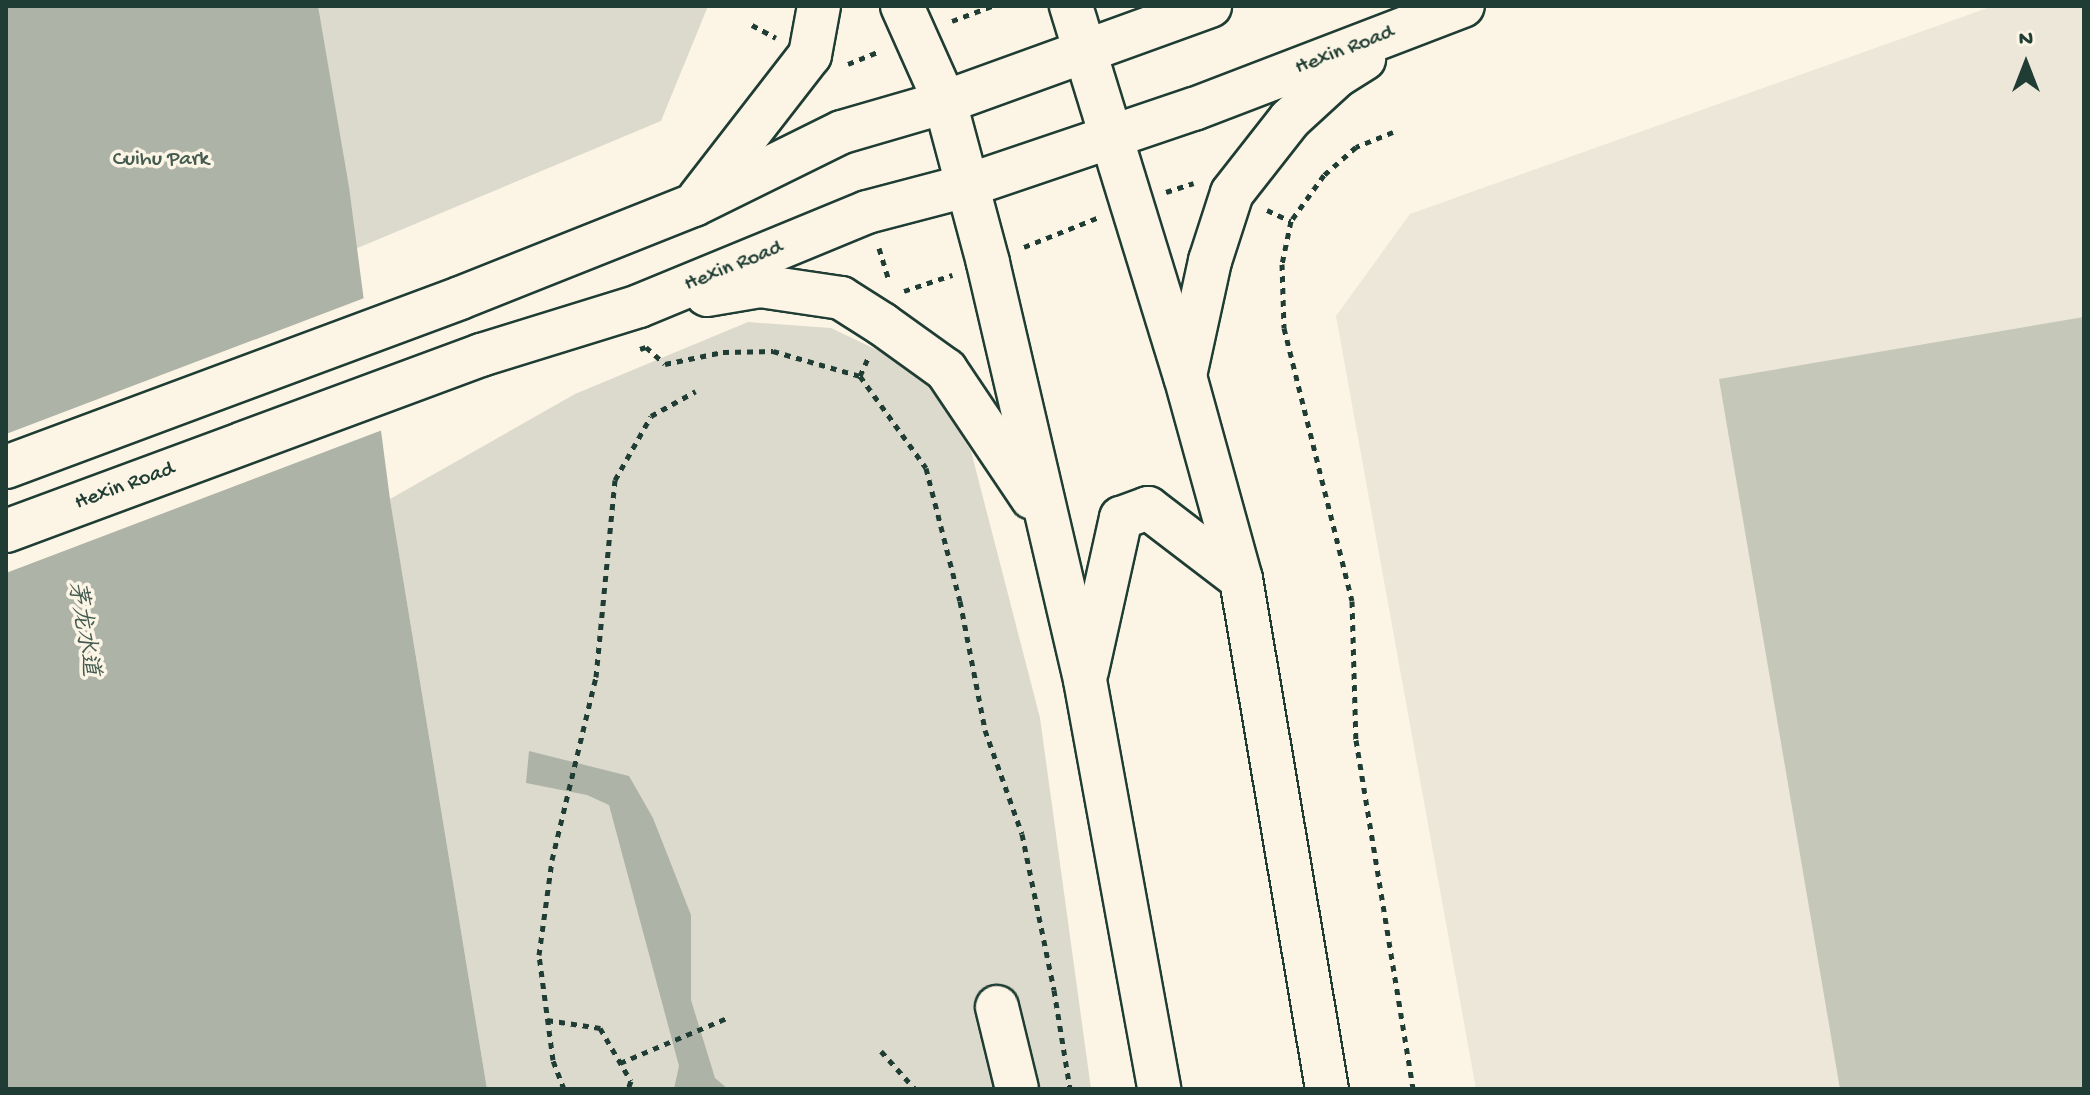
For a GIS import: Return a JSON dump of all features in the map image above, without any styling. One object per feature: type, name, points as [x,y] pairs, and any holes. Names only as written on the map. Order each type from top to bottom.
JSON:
[{"type":"street","points":[[694,205],[810,55],[819,6]]},
{"type":"street","points":[[902,6],[945,102],[988,263],[1085,680],[1159,1089]]},
{"type":"street","points":[[1071,6],[1088,51],[1185,376],[1241,579],[1327,1089]]},
{"type":"street","points":[[6,467],[460,298],[694,205],[842,132],[945,102],[1210,6]]},
{"type":"street","points":[[1185,376],[1210,261],[1232,193],[1290,119],[1337,76],[1444,11]]},
{"type":"street","name":"Hexin Road","points":[[6,531],[481,355],[639,306],[867,212],[966,186],[1113,136],[1444,11]]},
{"type":"street","points":[[639,306],[760,286],[841,298],[946,370],[1048,523]]},
{"type":"street","points":[[1085,680],[1121,518],[1148,508],[1241,579]]},
{"type":"street","points":[[997,1007],[1017,1089]]},
{"type":"path","points":[[1393,132],[1356,147],[1324,175],[1291,221],[1282,264],[1284,328],[1352,601],[1356,740],[1413,1089]]},
{"type":"path","points":[[631,351],[646,347],[665,364],[723,352],[773,351],[860,376],[926,468],[960,601],[985,730],[1022,834],[1054,990],[1070,1089]]},
{"type":"path","points":[[564,1089],[553,1060],[539,955],[552,860],[596,677],[615,480],[651,416],[696,391]]},
{"type":"path","points":[[620,1063],[727,1018]]},
{"type":"path","points":[[547,1020],[600,1028],[631,1081],[628,1089]]},
{"type":"path","points":[[881,1051],[915,1089]]},
{"type":"shaded area","points":[[1993,6],[2084,6],[2084,1089],[1476,1089],[1336,316],[1410,214]]},
{"type":"green space","name":"Cuihu Park","points":[[6,6],[708,6],[661,121],[6,395]]},
{"type":"green space","points":[[748,322],[831,328],[919,370],[971,451],[1040,718],[1091,1089],[487,1089],[390,499],[575,394]]},
{"type":"water","name":"茅龙水道","points":[[6,6],[318,6],[349,187],[390,499],[487,1089],[6,1089]]},
{"type":"water","points":[[529,751],[629,776],[653,818],[691,915],[691,1000],[715,1078],[728,1089],[674,1089],[679,1066],[609,805],[587,795],[526,783]]},
{"type":"pier","points":[[367,297],[385,429],[6,573],[6,434]]},
{"type":"building","points":[[2084,317],[2084,1089],[1840,1089],[1719,379]]}]
